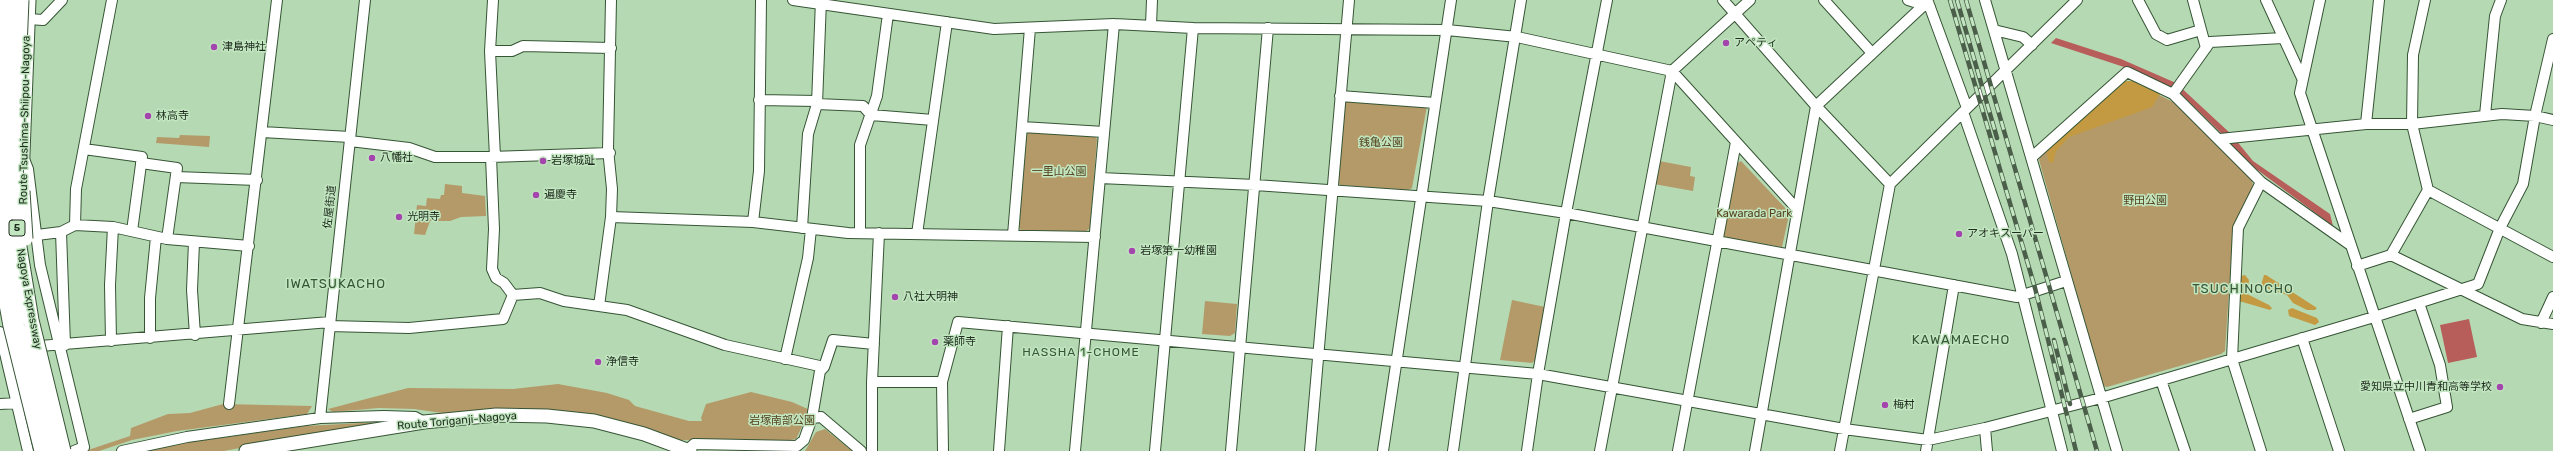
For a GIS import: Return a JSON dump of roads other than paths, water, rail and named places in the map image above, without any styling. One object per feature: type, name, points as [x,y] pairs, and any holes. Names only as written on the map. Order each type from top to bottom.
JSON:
[{"type":"highway","name":"Nagoya Expressway","points":[[7,0],[1,144],[4,248],[17,326],[49,451]]},
{"type":"highway","name":"Nagoya Expressway","points":[[21,0],[15,158],[18,240],[30,320],[63,451]]},
{"type":"main road","points":[[0,0],[0,11]]},
{"type":"main road","name":"Route Tsushima-Shiipou-Nagoya","points":[[29,0],[22,179],[26,244],[38,321],[70,451]]},
{"type":"main road","points":[[0,272],[10,326],[41,451]]},
{"type":"main road","name":"Route Toriganji-Nagoya","points":[[246,451],[424,422],[496,415],[547,416],[594,421],[644,434],[688,450]]},
{"type":"street","points":[[28,19],[43,20],[62,0]]},
{"type":"street","points":[[75,225],[76,189],[112,0]]},
{"type":"street","points":[[229,404],[257,180],[277,0]]},
{"type":"street","name":"佐屋街道","points":[[320,418],[365,0]]},
{"type":"street","points":[[494,0],[490,51],[494,229],[492,269],[496,278],[504,283],[513,295]]},
{"type":"street","points":[[599,306],[611,217],[611,0]]},
{"type":"street","points":[[753,222],[759,171],[761,0]]},
{"type":"street","points":[[793,0],[821,2],[888,14],[994,29],[1030,28],[1066,24],[1114,24],[1193,28],[1447,30],[1517,37],[1672,71],[1797,210]]},
{"type":"street","points":[[1151,25],[1152,0]]},
{"type":"street","points":[[1310,451],[1345,30],[1349,0]]},
{"type":"street","points":[[1383,451],[1395,361],[1451,0]]},
{"type":"street","points":[[1453,451],[1488,201],[1517,37],[1521,0]]},
{"type":"street","points":[[1527,451],[1538,374],[1566,213],[1595,54],[1607,0]]},
{"type":"street","points":[[1723,0],[1816,106],[1890,184]]},
{"type":"street","points":[[1600,451],[1672,71],[1750,0]]},
{"type":"street","points":[[1824,0],[1872,53]]},
{"type":"street","points":[[1908,0],[1927,4]]},
{"type":"street","points":[[1985,0],[2117,451]]},
{"type":"street","points":[[1840,451],[1890,184],[2077,0]]},
{"type":"street","points":[[2138,0],[2156,34],[2167,40],[2201,30]]},
{"type":"street","points":[[2193,0],[2206,48]]},
{"type":"street","points":[[2266,0],[2302,78]]},
{"type":"street","points":[[2320,0],[2300,93],[2349,244],[2420,451]]},
{"type":"street","points":[[2366,124],[2379,0]]},
{"type":"street","points":[[2357,266],[2391,255],[2428,190],[2412,124],[2413,55],[2425,0]]},
{"type":"street","points":[[2485,115],[2495,16],[2501,0]]},
{"type":"street","points":[[785,359],[808,258],[808,134],[817,102],[821,2]]},
{"type":"street","points":[[1755,451],[1816,106],[1927,4]]},
{"type":"street","points":[[1927,4],[1965,110],[2012,254],[2062,451]]},
{"type":"street","points":[[860,233],[860,145],[877,96],[888,14]]},
{"type":"street","points":[[917,234],[947,22]]},
{"type":"street","points":[[1075,451],[1087,333],[1114,24]]},
{"type":"street","points":[[1013,235],[1030,28]]},
{"type":"street","points":[[1155,451],[1193,28]]},
{"type":"street","points":[[1231,451],[1268,28]]},
{"type":"street","points":[[1994,30],[2023,37],[2032,44]]},
{"type":"street","points":[[2176,90],[2210,42],[2283,38]]},
{"type":"street","points":[[943,451],[942,382],[958,322],[1538,374],[1612,386],[1844,429],[1928,440],[1985,428],[2101,398],[2374,318],[2478,284],[2500,228],[2523,184],[2535,116],[2553,39]]},
{"type":"street","points":[[490,51],[512,51],[524,46],[611,48]]},
{"type":"street","points":[[2032,157],[2127,72],[2176,90],[2227,139],[2262,182],[2349,244]]},
{"type":"street","points":[[1340,96],[1435,103]]},
{"type":"street","points":[[760,100],[817,102],[864,106],[871,115],[933,120]]},
{"type":"street","points":[[2227,139],[2366,124],[2412,124],[2485,115],[2535,116],[2553,120]]},
{"type":"street","points":[[1022,127],[1104,132]]},
{"type":"street","points":[[262,132],[350,139],[409,148],[435,157],[493,157],[610,153]]},
{"type":"street","points":[[1678,451],[1736,142]]},
{"type":"street","points":[[84,149],[142,157],[132,232]]},
{"type":"street","points":[[23,158],[28,169],[40,265],[61,345],[84,447],[74,451]]},
{"type":"street","points":[[141,163],[177,168],[167,239]]},
{"type":"street","points":[[176,177],[257,180]]},
{"type":"street","points":[[1100,178],[1255,185],[1488,201],[1566,213],[2017,297],[2066,281]]},
{"type":"street","points":[[2261,451],[2232,359],[2238,228],[2262,182]]},
{"type":"street","points":[[2428,190],[2553,256]]},
{"type":"street","points":[[611,217],[753,222],[860,233],[1095,237]]},
{"type":"street","points":[[37,236],[61,232],[75,225],[113,227],[167,239],[249,246]]},
{"type":"street","points":[[111,341],[113,227]]},
{"type":"street","points":[[61,232],[61,345]]},
{"type":"street","points":[[872,451],[872,382],[879,233]]},
{"type":"street","points":[[150,338],[150,298],[156,237]]},
{"type":"street","points":[[194,242],[192,290],[195,335]]},
{"type":"street","points":[[2391,255],[2522,319],[2553,324]]},
{"type":"street","points":[[1926,451],[1954,285]]},
{"type":"street","points":[[513,295],[540,293],[564,301],[632,311],[725,345],[824,367]]},
{"type":"street","points":[[4,349],[329,324],[409,328],[503,319],[513,295]]},
{"type":"street","points":[[2541,323],[2553,297]]},
{"type":"street","points":[[2409,419],[2447,407],[2440,365],[2419,303]]},
{"type":"street","points":[[999,451],[1008,326]]},
{"type":"street","points":[[0,332],[21,407],[18,411],[28,451]]},
{"type":"street","points":[[2302,338],[2339,451]]},
{"type":"street","points":[[688,450],[694,444],[797,446],[804,440],[812,418],[820,371],[824,367],[834,340],[874,344]]},
{"type":"street","points":[[2162,380],[2185,451]]},
{"type":"street","points":[[872,382],[942,382]]},
{"type":"street","points":[[0,404],[21,407]]},
{"type":"street","points":[[122,451],[187,437],[320,418],[384,416],[415,417],[424,422]]},
{"type":"street","points":[[812,418],[821,417],[861,451]]},
{"type":"street","points":[[1985,428],[1987,451]]},
{"type":"railway","points":[[1950,0],[2035,288],[2076,451]]},
{"type":"railway","points":[[1957,0],[1997,138]]},
{"type":"railway","points":[[1966,0],[2097,451]]},
{"type":"railway","points":[[2054,340],[2070,404]]},
{"type":"place","name":"アペティ","points":[[1726,43]]},
{"type":"place","name":"津島神社","points":[[214,47]]},
{"type":"place","name":"林高寺","points":[[148,116]]},
{"type":"place","name":"八幡社","points":[[372,158]]},
{"type":"place","name":"岩塚城趾","points":[[543,161]]},
{"type":"place","name":"遍慶寺","points":[[536,195]]},
{"type":"place","name":"光明寺","points":[[399,217]]},
{"type":"place","name":"アオキスーパー","points":[[1959,234]]},
{"type":"place","name":"岩塚第一幼稚園","points":[[1132,251]]},
{"type":"place","name":"八社大明神","points":[[895,297]]},
{"type":"place","name":"薬師寺","points":[[935,342]]},
{"type":"place","name":"浄信寺","points":[[598,362]]},
{"type":"place","name":"愛知県立中川青和高等学校","points":[[2500,387]]},
{"type":"place","name":"梅村","points":[[1885,405]]},
{"type":"district","name":"IWATSUKACHO","points":[[336,284]]},
{"type":"district","name":"TSUCHINOCHO","points":[[2243,289]]},
{"type":"district","name":"KAWAMAECHO","points":[[1961,340]]},
{"type":"district","name":"HASSHA 1-CHOME","points":[[1081,353]]},
{"type":"park label","name":"銭亀公園","points":[[1381,143]]},
{"type":"park label","name":"一里山公園","points":[[1059,172]]},
{"type":"park label","name":"野田公園","points":[[2145,201]]},
{"type":"park label","name":"Kawarada Park","points":[[1754,214]]},
{"type":"park label","name":"岩塚南部公園","points":[[782,421]]}]
